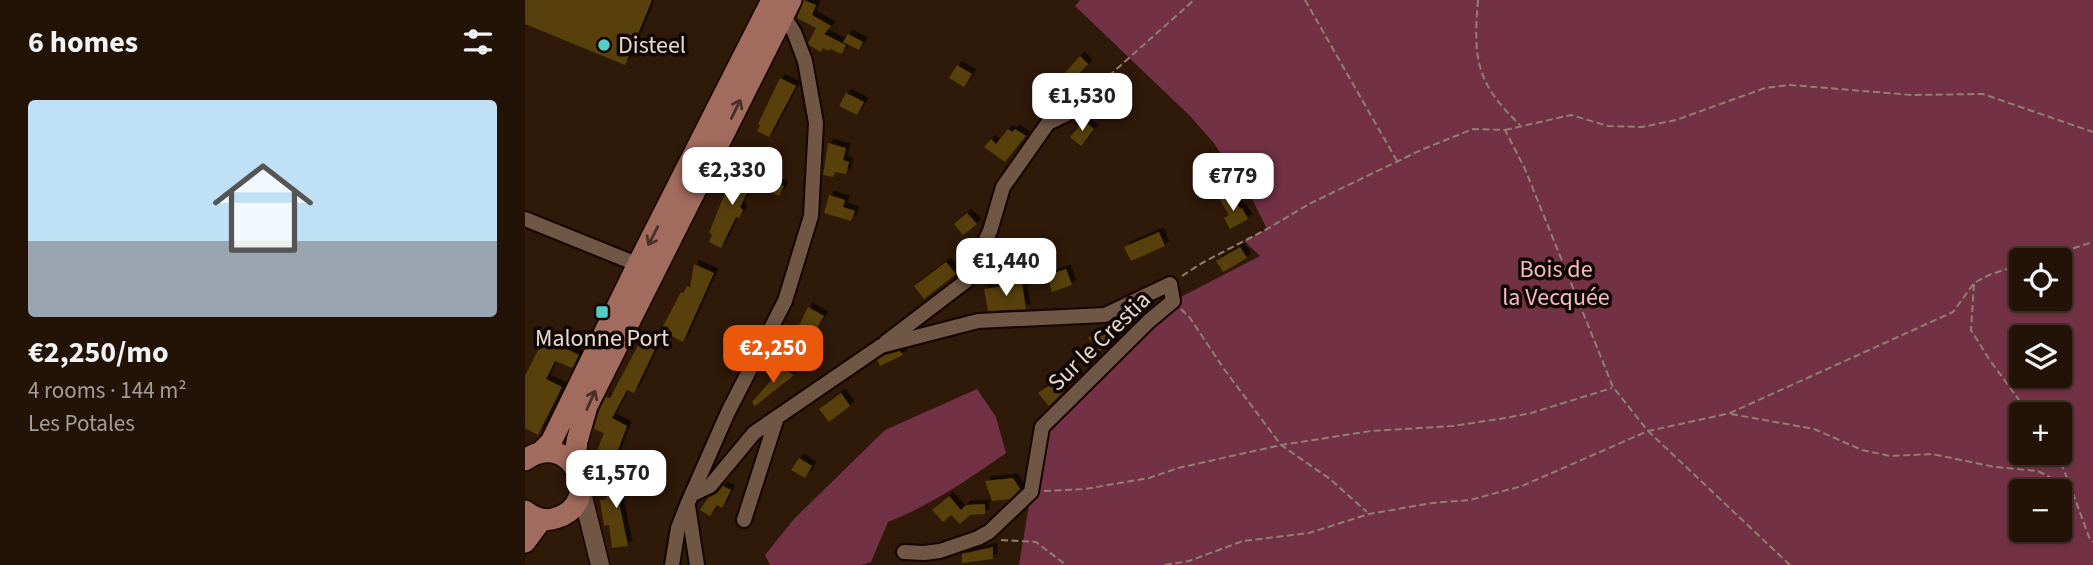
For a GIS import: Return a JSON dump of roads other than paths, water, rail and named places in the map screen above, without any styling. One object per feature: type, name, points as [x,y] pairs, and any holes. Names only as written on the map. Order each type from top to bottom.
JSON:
[{"type":"main road","points":[[533,456],[551,442],[647,268],[782,5]]},
{"type":"main road","points":[[574,466],[577,441],[587,406],[647,268]]},
{"type":"main road","points":[[525,542],[543,516],[570,511],[578,500],[581,488],[574,466],[560,454],[533,456]]},
{"type":"street","points":[[672,565],[678,528],[728,412],[785,301],[811,216],[816,123],[805,61],[782,5]]},
{"type":"street","points":[[881,346],[966,281],[990,231],[1003,187],[1048,123],[1065,114],[1084,98]]},
{"type":"street","points":[[525,219],[647,268]]},
{"type":"street","name":"Sur le Crestia","points":[[690,499],[710,486],[754,433],[881,346],[978,321],[1105,315],[1170,284],[1173,301],[1149,321],[1042,428],[1031,492],[989,532],[978,538],[940,551],[905,552]]},
{"type":"street","points":[[744,520],[777,417]]},
{"type":"street","points":[[581,488],[600,565]]},
{"type":"street","points":[[690,499],[697,565]]},
{"type":"street","points":[[543,516],[579,524],[596,542]]},
{"type":"place","name":"Disteel","points":[[604,45]]},
{"type":"place","name":"Malonne Port","points":[[602,312]]},
{"type":"park label","name":"Bois de la Vecquée","points":[[1556,283]]}]
